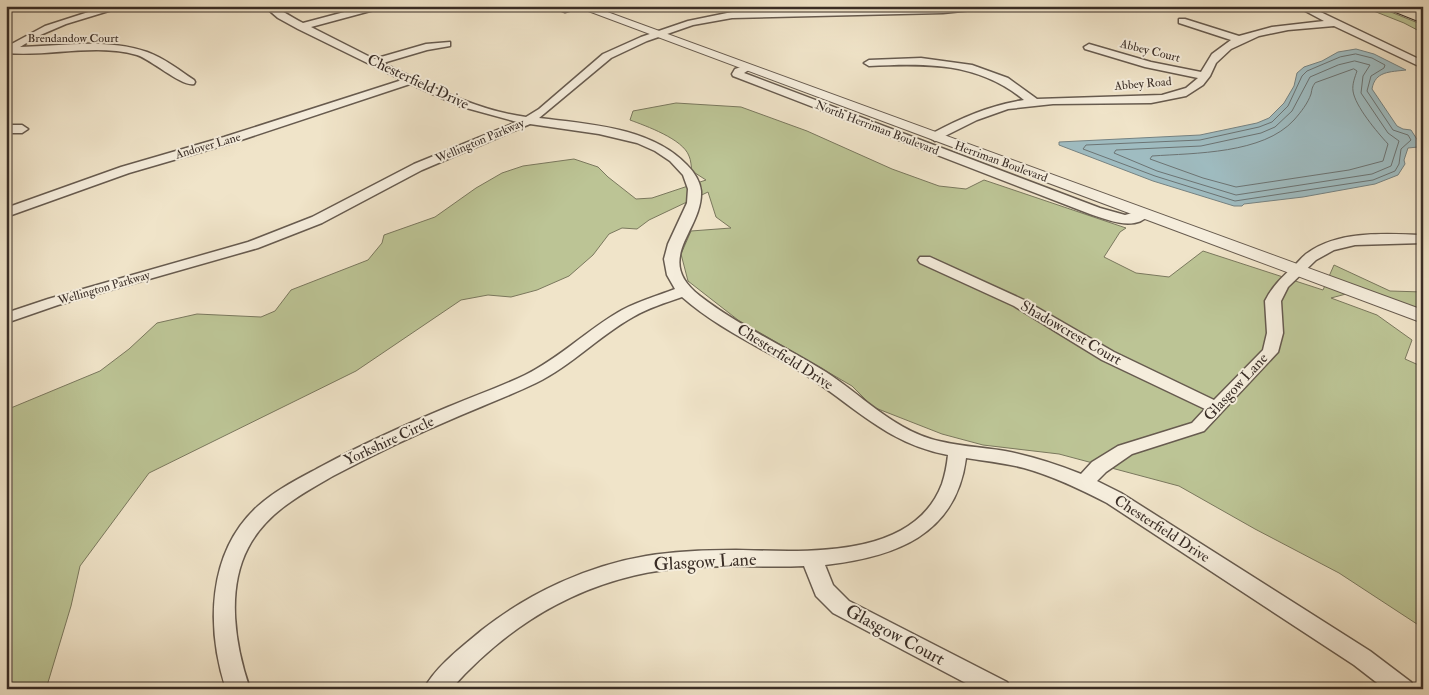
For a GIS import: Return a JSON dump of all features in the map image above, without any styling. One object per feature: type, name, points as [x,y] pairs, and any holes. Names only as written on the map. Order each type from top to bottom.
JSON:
[{"type":"highway","points":[[1393,6],[1423,18]]},
{"type":"street","points":[[7,51],[54,25],[121,6]]},
{"type":"street","name":"Chesterfield Drive","points":[[268,6],[301,27],[463,104],[530,120],[610,133],[638,140],[673,156],[684,167],[694,182],[696,196],[692,210],[672,255],[673,274],[684,291],[710,311],[822,378],[896,432],[926,444],[1017,460],[1084,483],[1114,498],[1362,658],[1403,689]]},
{"type":"street","points":[[554,6],[565,9],[581,6]]},
{"type":"street","name":"Herriman Boulevard","points":[[581,6],[1423,318]]},
{"type":"street","name":"Wellington Parkway","points":[[6,318],[53,302],[271,239],[317,220],[418,167],[505,133],[530,120],[556,101],[607,56],[630,44],[709,15],[873,9],[943,10],[982,6]]},
{"type":"street","points":[[1300,6],[1423,65]]},
{"type":"street","points":[[301,27],[371,8]]},
{"type":"street","points":[[1182,21],[1242,40]]},
{"type":"street","name":"Abbey Road","points":[[935,137],[980,114],[1006,107],[1035,103],[1138,100],[1168,97],[1195,89],[1216,57],[1226,48],[1242,40],[1274,30],[1335,23]]},
{"type":"street","points":[[374,62],[426,47],[446,44]]},
{"type":"street","name":"Abbey Court","points":[[1089,47],[1149,65],[1205,76]]},
{"type":"street","name":"Brendandow Court","points":[[7,51],[102,48],[125,50],[140,53],[190,82]]},
{"type":"street","points":[[869,63],[927,61],[974,69],[1004,80],[1035,103]]},
{"type":"street","name":"North Herriman Boulevard","points":[[747,68],[737,74],[1122,220],[1136,219],[1143,214]]},
{"type":"street","name":"Andover Lane","points":[[6,213],[124,170],[244,135],[410,80]]},
{"type":"street","points":[[6,129],[22,129]]},
{"type":"street","name":"Glasgow Lane","points":[[1084,483],[1099,467],[1125,450],[1198,427],[1217,408],[1274,346],[1276,331],[1273,301],[1286,281],[1311,256],[1334,246],[1374,240],[1423,239]]},
{"type":"street","name":"Shadowcrest Court","points":[[925,260],[1019,303],[1108,356],[1217,408]]},
{"type":"street","name":"Yorkshire Circle","points":[[238,689],[228,652],[226,587],[230,568],[236,553],[249,532],[267,510],[298,488],[405,432],[531,379],[551,368],[629,312],[684,291]]},
{"type":"street","name":"Glasgow Lane","points":[[436,689],[470,652],[507,622],[546,599],[591,579],[636,566],[689,559],[812,559],[842,556],[886,546],[921,526],[942,502],[955,473],[958,451]]},
{"type":"street","name":"Glasgow Court","points":[[812,559],[824,590],[830,599],[841,607],[999,689]]},
{"type":"green space","points":[[1361,6],[1376,6],[1423,25],[1423,33],[1404,23]]},
{"type":"green space","points":[[676,103],[741,107],[807,131],[892,169],[939,186],[966,189],[984,180],[1126,228],[1120,232],[1104,257],[1136,273],[1169,277],[1203,251],[1323,290],[1334,265],[1390,291],[1423,292],[1423,312],[1361,290],[1331,298],[1377,315],[1412,340],[1405,359],[1423,367],[1423,628],[1339,573],[1179,486],[1059,454],[983,445],[942,434],[873,407],[852,386],[738,320],[688,281],[681,254],[691,231],[731,228],[716,217],[708,192],[649,220],[637,229],[622,228],[609,234],[593,255],[569,276],[537,290],[511,297],[488,295],[461,300],[356,371],[149,473],[80,566],[71,606],[46,689],[6,689],[6,410],[100,371],[129,349],[157,323],[197,314],[261,317],[275,311],[291,290],[368,260],[382,243],[384,235],[435,217],[476,188],[502,173],[523,166],[574,159],[598,167],[636,199],[652,198],[706,180],[692,171],[689,156],[680,144],[663,134],[630,120],[633,111]]},
{"type":"water","points":[[1356,49],[1374,54],[1406,70],[1389,72],[1380,76],[1376,79],[1372,89],[1397,126],[1411,130],[1420,144],[1418,147],[1408,148],[1404,160],[1405,164],[1398,175],[1375,184],[1303,197],[1234,206],[1153,181],[1059,145],[1059,142],[1200,135],[1257,123],[1269,118],[1284,103],[1294,86],[1297,73],[1304,67],[1322,61],[1338,52]]}]
